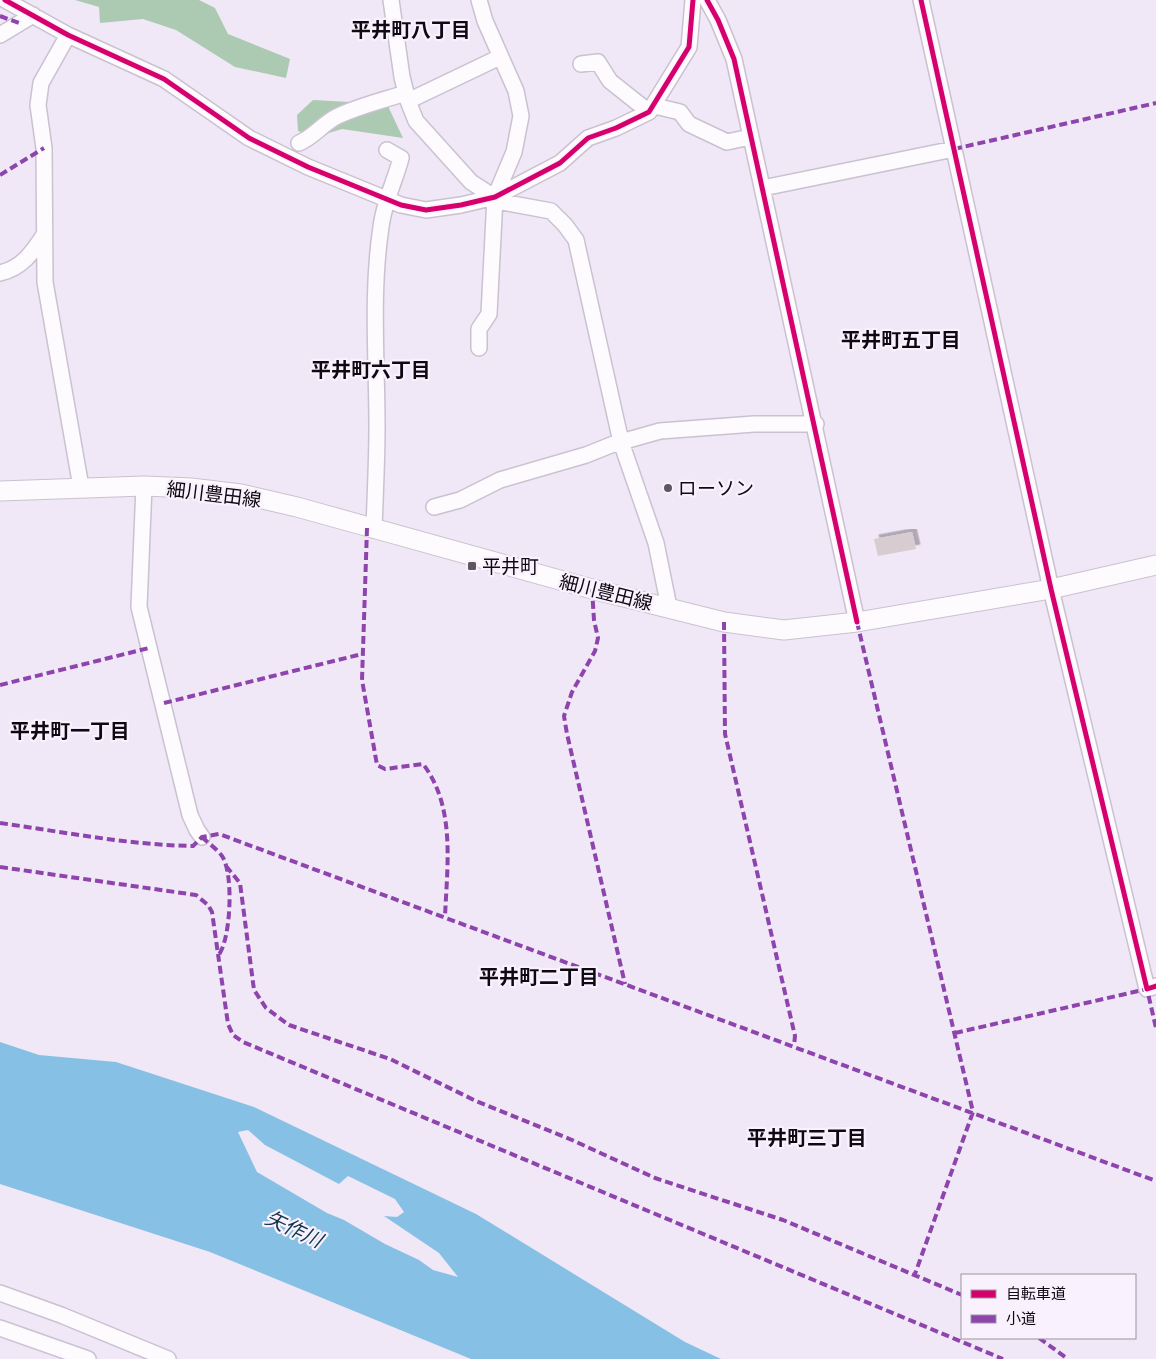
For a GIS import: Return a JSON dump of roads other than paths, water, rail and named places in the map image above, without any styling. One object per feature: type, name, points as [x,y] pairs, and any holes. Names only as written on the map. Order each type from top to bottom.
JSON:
[{"type":"main road","name":"細川豊田線","points":[[0,491],[144,486],[191,488],[241,494],[297,507],[374,530],[592,589],[724,622],[784,630],[857,622],[1051,588],[1156,565]]},
{"type":"street","points":[[5,0],[68,35],[164,79],[249,138],[308,167],[401,206],[426,210],[461,205],[495,197],[560,164],[588,138],[616,128],[652,109],[689,48],[693,0]]},
{"type":"street","points":[[391,0],[407,97],[416,121],[472,182],[502,202],[551,211],[565,224],[576,240],[621,442],[656,543],[669,607]]},
{"type":"street","points":[[479,0],[500,57],[516,91],[521,116],[514,152],[495,197],[489,314],[479,329],[479,348]]},
{"type":"street","points":[[707,0],[718,20],[734,59],[750,138],[816,424],[857,622]]},
{"type":"street","points":[[921,0],[1051,588],[1147,989],[1156,986]]},
{"type":"street","points":[[0,34],[33,15]]},
{"type":"street","points":[[68,35],[46,74],[38,94],[44,148],[45,282],[82,487]]},
{"type":"street","points":[[299,143],[311,138],[338,116],[407,97],[500,57]]},
{"type":"street","points":[[581,64],[598,62],[610,81],[652,109],[680,112],[689,124],[727,142],[750,138]]},
{"type":"street","points":[[763,188],[954,149]]},
{"type":"street","points":[[374,530],[377,427],[376,298],[381,226],[387,199],[401,158],[386,150]]},
{"type":"street","points":[[0,273],[12,270],[29,257],[44,235]]},
{"type":"street","points":[[434,507],[460,500],[500,480],[660,431],[754,424],[816,424]]},
{"type":"street","points":[[144,486],[139,607],[190,815],[196,830],[202,836]]},
{"type":"street","points":[[0,1293],[61,1315],[168,1359]]},
{"type":"street","points":[[0,1328],[88,1359]]},
{"type":"water","name":"矢作川","points":[[0,1042],[39,1055],[116,1062],[254,1107],[476,1214],[685,1342],[721,1359],[471,1359],[210,1252],[0,1184]],"holes":[[[248,1130],[265,1145],[339,1184],[348,1176],[395,1199],[404,1212],[397,1217],[384,1216],[439,1253],[458,1277],[433,1270],[419,1260],[385,1244],[344,1220],[327,1213],[257,1172],[238,1132]]]},
{"type":"place","name":"ローソン","points":[[668,488]]},
{"type":"place","name":"平井町","points":[[472,566]]},
{"type":"district","name":"平井町八丁目","points":[[411,30]]},
{"type":"district","name":"平井町五丁目","points":[[901,340]]},
{"type":"district","name":"平井町六丁目","points":[[371,370]]},
{"type":"district","name":"平井町一丁目","points":[[70,731]]},
{"type":"district","name":"平井町二丁目","points":[[539,977]]},
{"type":"district","name":"平井町三丁目","points":[[807,1138]]}]
